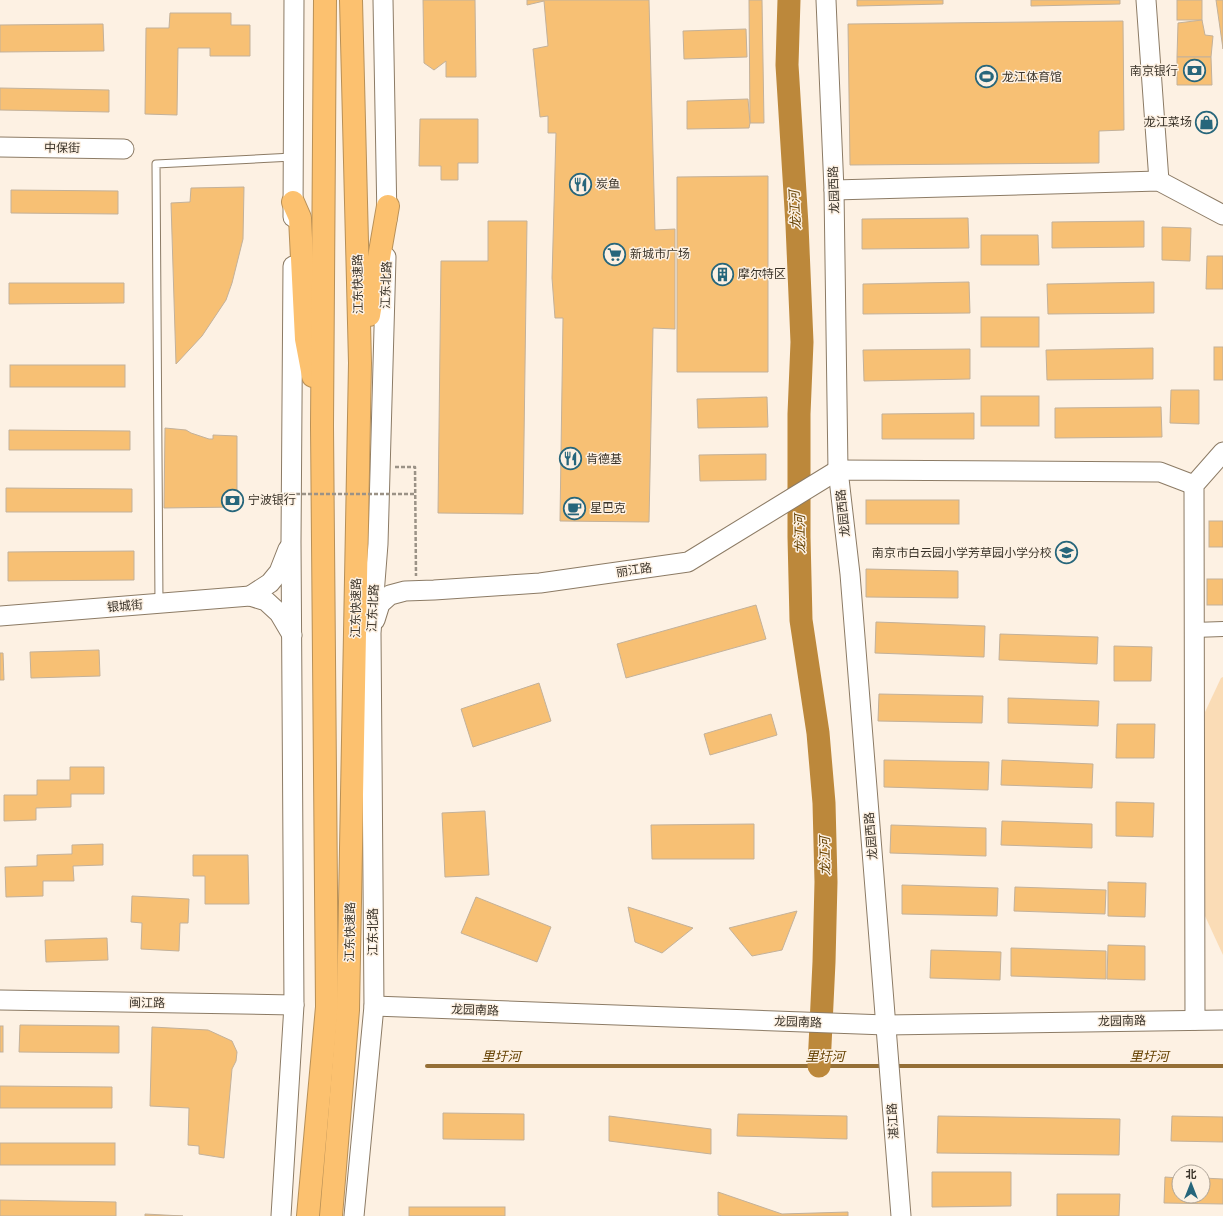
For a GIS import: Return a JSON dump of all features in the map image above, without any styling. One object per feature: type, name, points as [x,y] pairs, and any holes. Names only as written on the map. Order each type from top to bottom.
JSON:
[{"type":"highway","name":"江东快速路","points":[[308,1216],[327,1007],[322,426],[325,0]]},
{"type":"highway","name":"江东快速路","points":[[331,1216],[348,1010],[360,363],[351,0]]},
{"type":"highway","points":[[293,202],[300,218],[306,339],[322,426]]},
{"type":"highway","points":[[360,363],[388,206]]},
{"type":"street","points":[[281,1216],[294,1005],[291,542],[294,0]]},
{"type":"street","name":"江东北路","points":[[354,1216],[374,1006],[371,633],[378,544],[388,206],[383,0]]},
{"type":"street","name":"龙园西路","points":[[826,0],[834,190],[838,470],[850,574],[886,1025]]},
{"type":"street","points":[[1146,0],[1159,181]]},
{"type":"street","name":"中保街","points":[[0,147],[124,149]]},
{"type":"street","points":[[834,190],[1159,181],[1223,215]]},
{"type":"street","points":[[1195,1020],[1194,485],[1223,452]]},
{"type":"street","points":[[838,470],[1160,472],[1194,485]]},
{"type":"street","name":"丽江路","points":[[371,633],[380,604],[390,595],[405,591],[540,583],[688,562],[838,470]]},
{"type":"street","name":"银城街","points":[[250,596],[270,583],[280,572],[291,542]]},
{"type":"street","name":"丽江路","points":[[378,544],[379,570],[388,583],[405,591]]},
{"type":"street","name":"银城街","points":[[0,616],[250,596],[266,601],[279,613],[292,635]]},
{"type":"street","points":[[1194,630],[1223,629]]},
{"type":"street","name":"闽江路","points":[[0,1000],[294,1005]]},
{"type":"street","name":"龙园南路","points":[[374,1006],[886,1025],[1223,1020]]},
{"type":"street","name":"湛江路","points":[[886,1025],[901,1216]]},
{"type":"lane","points":[[159,603],[156,164],[293,157]]},
{"type":"path","points":[[381,467],[415,467],[416,557]]},
{"type":"path","points":[[278,494],[416,494]]},
{"type":"shaded area","points":[[1223,677],[1223,955],[1205,916],[1205,712],[1221,678]]},
{"type":"building","points":[[423,0],[475,0],[476,77],[446,77],[446,61],[434,70],[424,63]]},
{"type":"building","name":"新城市广场","points":[[527,0],[649,0],[655,230],[675,229],[675,329],[653,328],[649,522],[560,521],[563,318],[555,318],[552,278],[556,133],[548,133],[548,116],[540,117],[533,49],[548,46],[544,1],[527,5]]},
{"type":"building","points":[[749,0],[762,0],[764,123],[750,123]]},
{"type":"building","points":[[857,0],[943,0],[943,4],[857,6]]},
{"type":"building","points":[[1031,0],[1120,0],[1120,4],[1031,6]]},
{"type":"building","points":[[1177,0],[1202,0],[1202,20],[1177,20]]},
{"type":"building","points":[[1216,0],[1223,0],[1223,49]]},
{"type":"building","points":[[170,13],[231,13],[231,25],[250,25],[250,56],[210,56],[210,48],[178,48],[177,115],[145,114],[146,28],[169,28]]},
{"type":"building","points":[[1202,20],[1205,35],[1213,36],[1211,57],[1177,57],[1178,23]]},
{"type":"building","name":"龙江体育馆","points":[[1123,21],[1124,130],[1099,131],[1099,163],[850,165],[848,24]]},
{"type":"building","points":[[103,24],[104,51],[0,52],[0,25]]},
{"type":"building","points":[[746,29],[747,57],[684,59],[683,31]]},
{"type":"building","name":"南京银行","points":[[1177,57],[1211,57],[1212,85],[1177,85]]},
{"type":"building","points":[[0,88],[109,90],[109,112],[0,110]]},
{"type":"building","points":[[748,99],[749,128],[687,129],[687,101]]},
{"type":"building","points":[[420,119],[478,119],[478,163],[458,163],[458,180],[441,180],[441,166],[419,166]]},
{"type":"building","name":"摩尔特区","points":[[768,176],[768,372],[677,372],[677,177]]},
{"type":"building","points":[[244,187],[243,239],[232,283],[226,300],[202,336],[176,364],[171,203],[190,202],[191,188]]},
{"type":"building","points":[[11,190],[118,191],[118,214],[11,213]]},
{"type":"building","points":[[968,218],[969,248],[862,249],[862,219]]},
{"type":"building","points":[[488,221],[527,221],[523,514],[438,513],[441,261],[488,261]]},
{"type":"building","points":[[1144,221],[1144,247],[1052,248],[1052,222]]},
{"type":"building","points":[[1162,227],[1191,228],[1190,261],[1162,260]]},
{"type":"building","points":[[981,235],[1038,235],[1039,265],[981,265]]},
{"type":"building","points":[[1207,256],[1223,256],[1223,289],[1206,289]]},
{"type":"building","points":[[969,282],[970,313],[863,314],[863,284]]},
{"type":"building","points":[[1154,282],[1154,313],[1048,314],[1047,284]]},
{"type":"building","points":[[9,283],[124,283],[124,303],[9,304]]},
{"type":"building","points":[[981,317],[1039,317],[1039,347],[981,347]]},
{"type":"building","points":[[1214,347],[1223,347],[1223,380],[1214,380]]},
{"type":"building","points":[[1153,348],[1153,379],[1047,380],[1046,350]]},
{"type":"building","points":[[970,349],[970,379],[864,381],[863,350]]},
{"type":"building","points":[[10,365],[125,365],[125,387],[10,387]]},
{"type":"building","points":[[1171,390],[1199,390],[1199,424],[1170,423]]},
{"type":"building","points":[[981,396],[1039,396],[1039,426],[981,426]]},
{"type":"building","points":[[767,397],[768,427],[698,428],[697,399]]},
{"type":"building","points":[[1161,407],[1162,437],[1055,438],[1055,408]]},
{"type":"building","points":[[974,413],[974,439],[882,439],[882,414]]},
{"type":"building","points":[[165,428],[186,430],[209,439],[213,439],[213,435],[237,436],[237,507],[164,508]]},
{"type":"building","points":[[9,430],[130,431],[130,450],[9,450]]},
{"type":"building","points":[[766,454],[766,480],[700,481],[699,455]]},
{"type":"building","points":[[6,488],[132,489],[132,512],[6,512]]},
{"type":"building","points":[[866,500],[959,500],[959,524],[866,524]]},
{"type":"building","points":[[1209,521],[1223,521],[1223,547],[1209,547]]},
{"type":"building","points":[[134,551],[134,580],[8,581],[8,552]]},
{"type":"building","points":[[866,569],[958,571],[958,598],[866,597]]},
{"type":"building","points":[[1207,579],[1223,579],[1223,605],[1207,605]]},
{"type":"building","points":[[756,605],[766,639],[626,678],[617,644]]},
{"type":"building","points":[[876,622],[985,626],[984,657],[875,653]]},
{"type":"building","points":[[1000,634],[1098,637],[1097,664],[999,660]]},
{"type":"building","points":[[1114,646],[1152,647],[1151,681],[1114,681]]},
{"type":"building","points":[[99,650],[100,676],[31,678],[30,652]]},
{"type":"building","points":[[0,653],[3,653],[4,680],[0,680]]},
{"type":"building","points":[[539,683],[551,721],[473,747],[461,709]]},
{"type":"building","points":[[879,694],[983,696],[982,723],[878,721]]},
{"type":"building","points":[[1008,698],[1099,701],[1098,726],[1008,723]]},
{"type":"building","points":[[771,714],[777,735],[710,755],[704,734]]},
{"type":"building","points":[[1117,724],[1155,724],[1154,758],[1116,758]]},
{"type":"building","points":[[884,760],[989,762],[988,790],[884,787]]},
{"type":"building","points":[[1002,760],[1093,764],[1092,788],[1001,785]]},
{"type":"building","points":[[70,767],[104,767],[104,794],[71,794],[71,807],[36,808],[36,820],[4,821],[4,795],[37,795],[37,780],[70,780]]},
{"type":"building","points":[[1116,802],[1154,803],[1153,837],[1116,836]]},
{"type":"building","points":[[485,811],[489,875],[445,877],[442,813]]},
{"type":"building","points":[[1002,821],[1092,824],[1092,848],[1001,845]]},
{"type":"building","points":[[754,824],[754,859],[652,859],[651,825]]},
{"type":"building","points":[[891,825],[986,828],[986,856],[890,853]]},
{"type":"building","points":[[103,844],[103,865],[73,866],[74,881],[43,881],[43,896],[6,897],[5,867],[37,866],[37,855],[72,854],[72,845]]},
{"type":"building","points":[[193,855],[248,855],[249,904],[205,904],[205,876],[193,876]]},
{"type":"building","points":[[1108,882],[1146,883],[1145,917],[1108,916]]},
{"type":"building","points":[[902,885],[998,888],[997,916],[902,914]]},
{"type":"building","points":[[1015,887],[1106,890],[1105,914],[1014,911]]},
{"type":"building","points":[[132,896],[189,899],[188,923],[180,923],[179,951],[141,949],[142,923],[131,922]]},
{"type":"building","points":[[476,897],[551,927],[537,962],[461,933]]},
{"type":"building","points":[[628,907],[693,928],[662,953],[635,942]]},
{"type":"building","points":[[797,911],[782,950],[752,956],[729,928]]},
{"type":"building","points":[[107,938],[108,960],[46,962],[45,940]]},
{"type":"building","points":[[1108,945],[1145,946],[1145,980],[1107,979]]},
{"type":"building","points":[[1011,948],[1106,951],[1106,979],[1011,976]]},
{"type":"building","points":[[931,950],[1001,952],[1000,980],[930,978]]},
{"type":"building","points":[[20,1025],[119,1026],[119,1053],[19,1052]]},
{"type":"building","points":[[0,1026],[3,1026],[3,1052],[0,1052]]},
{"type":"building","points":[[152,1027],[208,1030],[232,1041],[237,1052],[236,1061],[232,1069],[224,1158],[199,1154],[199,1146],[188,1145],[189,1108],[150,1106]]},
{"type":"building","points":[[0,1086],[112,1087],[112,1108],[0,1108]]},
{"type":"building","points":[[443,1113],[524,1114],[524,1140],[443,1139]]},
{"type":"building","points":[[738,1114],[847,1116],[847,1139],[737,1136]]},
{"type":"building","points":[[609,1116],[711,1129],[711,1154],[609,1141]]},
{"type":"building","points":[[938,1116],[1120,1119],[1119,1155],[937,1153]]},
{"type":"building","points":[[1172,1116],[1223,1117],[1223,1142],[1171,1141]]},
{"type":"building","points":[[0,1143],[115,1143],[115,1165],[0,1165]]},
{"type":"building","points":[[932,1172],[1011,1172],[1011,1206],[932,1207]]},
{"type":"building","points":[[1165,1177],[1171,1177],[1171,1203],[1164,1203]]},
{"type":"building","points":[[1211,1178],[1223,1179],[1223,1204],[1211,1204]]},
{"type":"building","points":[[718,1192],[782,1214],[848,1212],[848,1216],[722,1216],[718,1215]]},
{"type":"building","points":[[1057,1194],[1120,1194],[1119,1216],[1057,1216]]},
{"type":"building","points":[[0,1200],[116,1202],[116,1216],[0,1216]]},
{"type":"building","points":[[409,1207],[505,1207],[505,1216],[409,1216]]},
{"type":"building","points":[[145,1214],[183,1216],[145,1216]]},
{"type":"waterway","name":"龙江河","points":[[789,0],[787,65],[797,225],[802,342],[799,414],[801,620],[818,733],[824,803],[826,882],[819,1066]]},
{"type":"waterway","name":"里圩河","points":[[427,1066],[885,1066]]},
{"type":"waterway","name":"里圩河","points":[[894,1066],[1223,1066]]},
{"type":"place","name":"南京银行","points":[[1194,71]]},
{"type":"place","name":"龙江体育馆","points":[[986,77]]},
{"type":"place","name":"龙江菜场","points":[[1207,122]]},
{"type":"place","name":"炭鱼","points":[[580,184]]},
{"type":"place","name":"新城市广场","points":[[614,254]]},
{"type":"place","name":"摩尔特区","points":[[722,274]]},
{"type":"place","name":"肯德基","points":[[570,459]]},
{"type":"place","name":"宁波银行","points":[[233,500]]},
{"type":"place","name":"星巴克","points":[[574,508]]},
{"type":"place","name":"南京市白云园小学芳草园小学分校","points":[[1067,553]]}]
